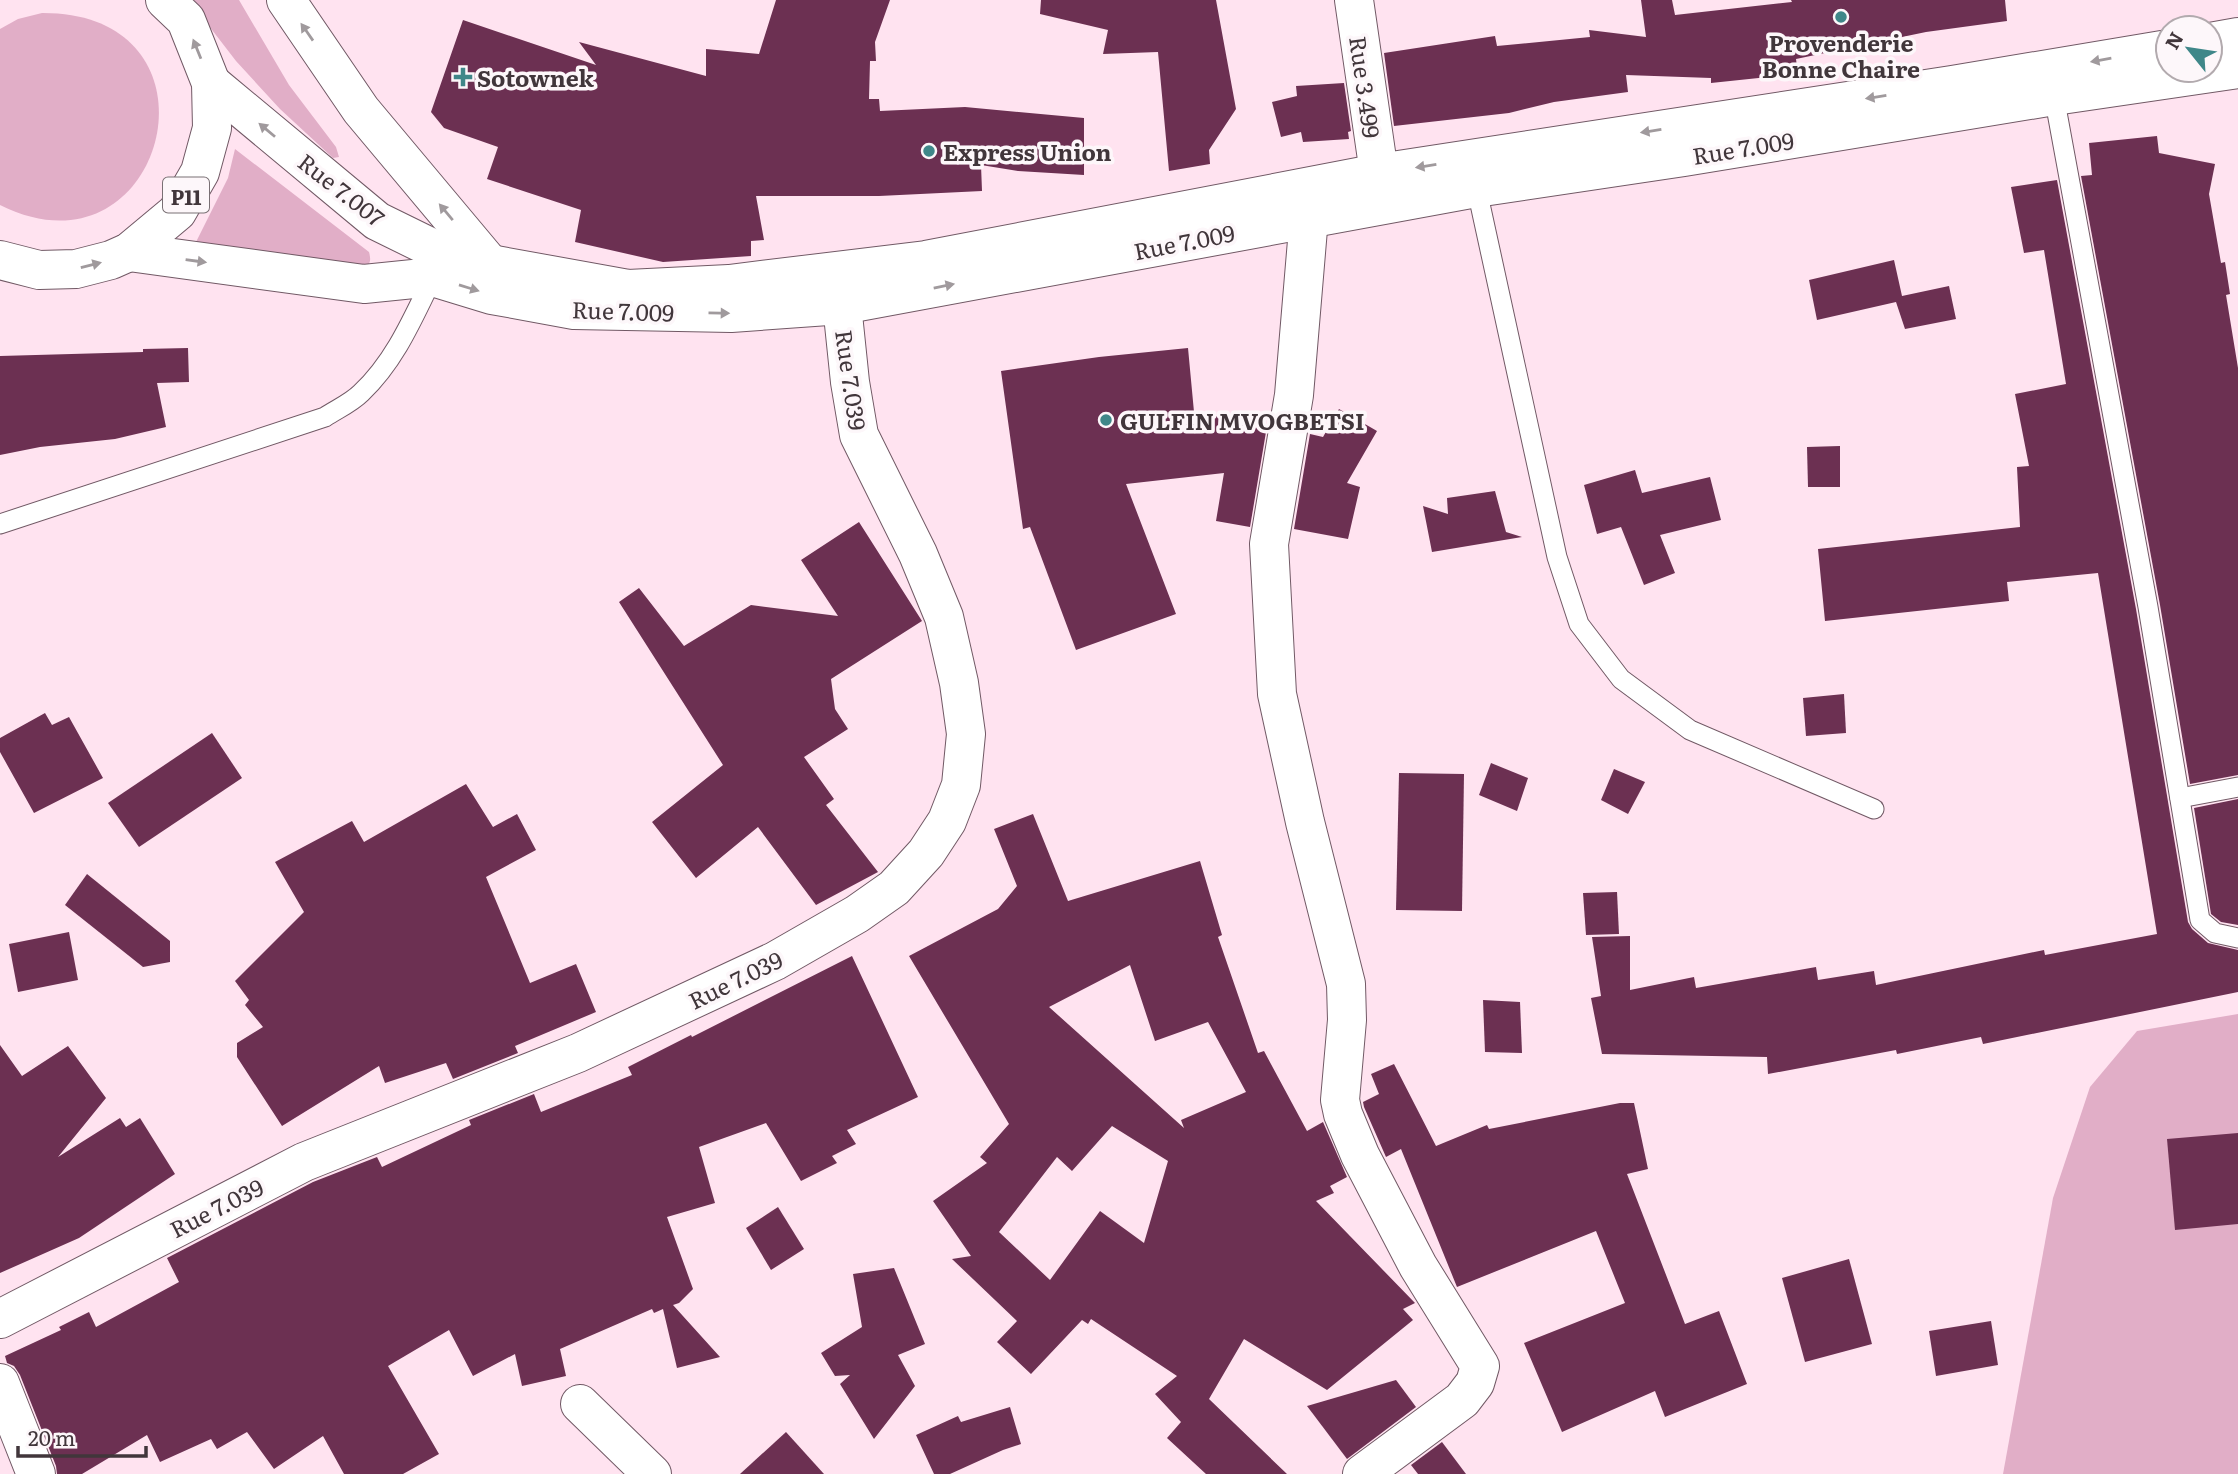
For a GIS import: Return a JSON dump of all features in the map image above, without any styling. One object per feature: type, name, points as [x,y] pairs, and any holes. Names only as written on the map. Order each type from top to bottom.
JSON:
[{"type":"main road","name":"P11","points":[[0,277],[39,270],[76,269],[111,260],[129,252],[177,212],[200,172],[212,128],[211,83],[186,20],[165,0]]},
{"type":"main road","points":[[286,0],[361,110],[490,264]]},
{"type":"main road","name":"Rue 3.499","points":[[1354,0],[1379,173]]},
{"type":"main road","name":"Rue 7.009","points":[[129,252],[364,284],[433,277],[492,295],[574,310],[731,313],[842,305],[1309,217],[1474,174],[1952,85],[2154,51]]},
{"type":"main road","name":"Rue 7.009","points":[[490,264],[628,289],[729,284],[926,260],[1379,173],[1474,174],[1684,157],[2054,96],[2238,69]]},
{"type":"main road","name":"Rue 7.007","points":[[211,83],[377,221],[434,249],[490,264]]},
{"type":"main road","points":[[1309,217],[1294,395],[1269,544],[1277,694],[1305,822],[1346,984],[1347,1020],[1339,1100],[1343,1114],[1360,1155],[1418,1266],[1480,1366],[1475,1384],[1462,1400],[1362,1474]]},
{"type":"main road","name":"P11","points":[[0,260],[39,270]]},
{"type":"main road","name":"Rue 7.039","points":[[0,1319],[304,1162],[578,1053],[775,961],[856,914],[894,888],[926,853],[947,821],[961,785],[966,734],[959,683],[939,604],[918,554],[859,435],[842,305]]},
{"type":"main road","points":[[0,1383],[36,1474]]},
{"type":"main road","points":[[580,1404],[652,1474]]},
{"type":"lane","points":[[2054,96],[2148,607],[2200,920],[2215,933],[2238,938]]},
{"type":"lane","points":[[1474,174],[1558,556],[1579,624],[1620,679],[1690,730],[1874,809]]},
{"type":"lane","points":[[0,524],[325,417],[360,394],[384,368],[405,334],[433,277]]},
{"type":"lane","points":[[2180,798],[2238,787]]},
{"type":"shaded area","points":[[189,0],[239,0],[289,85],[336,147],[339,157],[333,158],[280,109],[236,61]]},
{"type":"shaded area","points":[[42,13],[103,24],[140,54],[157,95],[156,140],[137,180],[103,210],[57,221],[0,205],[0,29],[18,19]]},
{"type":"shaded area","points":[[235,149],[369,252],[368,265],[364,268],[196,242],[228,178]]},
{"type":"shaded area","points":[[2238,1014],[2238,1474],[2003,1474],[2053,1198],[2090,1087],[2137,1031]]},
{"type":"building","points":[[776,0],[890,0],[875,42],[876,61],[870,61],[869,99],[879,99],[880,111],[965,107],[1084,118],[1084,175],[1018,171],[981,165],[982,191],[879,196],[756,196],[764,240],[751,241],[751,256],[663,262],[575,242],[581,210],[487,179],[498,147],[444,128],[431,112],[463,20],[596,65],[579,42],[706,76],[706,49],[759,54]]},
{"type":"building","points":[[1041,0],[1216,0],[1236,109],[1209,150],[1210,164],[1169,171],[1158,52],[1103,54],[1108,30],[1040,14]]},
{"type":"building","points":[[1641,0],[1672,0],[1675,15],[1792,2],[1791,0],[2005,0],[2007,21],[1926,32],[1796,59],[1798,74],[1711,83],[1711,78],[1626,75],[1628,92],[1554,102],[1509,113],[1394,126],[1384,53],[1495,36],[1497,46],[1590,37],[1589,30],[1646,37]]},
{"type":"building","points":[[1344,83],[1351,131],[1348,132],[1349,139],[1303,142],[1301,132],[1281,137],[1272,102],[1297,96],[1296,86]]},
{"type":"building","points":[[2157,136],[2159,153],[2215,164],[2209,194],[2221,263],[2225,262],[2230,294],[2226,295],[2238,368],[2238,775],[2190,784],[2081,176],[2092,175],[2089,143]]},
{"type":"building","points":[[2057,180],[2136,609],[2188,922],[2208,943],[2238,950],[2238,992],[1983,1044],[1981,1037],[1897,1054],[1896,1050],[1768,1074],[1767,1057],[1602,1054],[1591,998],[1601,996],[1592,937],[1630,936],[1630,990],[1694,977],[1696,988],[1816,967],[1818,980],[1874,971],[1876,985],[2044,950],[2045,955],[2157,934],[2098,573],[2007,582],[2009,601],[1825,621],[1818,549],[2020,527],[2017,467],[2029,466],[2015,394],[2066,384],[2044,250],[2024,253],[2011,187]]},
{"type":"building","points":[[1894,260],[1902,296],[1949,286],[1956,319],[1905,329],[1896,302],[1817,320],[1809,280]]},
{"type":"building","points":[[188,348],[189,382],[157,383],[166,427],[115,439],[40,447],[0,455],[0,356]]},
{"type":"building","points":[[1188,348],[1194,412],[1267,426],[1250,527],[1216,521],[1224,473],[1126,484],[1176,614],[1076,650],[1030,527],[1023,529],[1001,371]]},
{"type":"building","points":[[1339,409],[1377,431],[1347,483],[1360,487],[1348,539],[1294,529],[1310,434],[1323,437]]},
{"type":"building","points":[[1840,446],[1840,487],[1808,487],[1807,447]]},
{"type":"building","points":[[1635,470],[1642,493],[1710,477],[1721,520],[1660,535],[1675,573],[1644,585],[1621,527],[1597,534],[1584,485]]},
{"type":"building","points":[[1495,491],[1506,532],[1522,537],[1432,552],[1423,506],[1448,514],[1447,498]]},
{"type":"building","points":[[859,522],[922,621],[831,679],[835,709],[848,729],[804,757],[834,799],[826,805],[878,872],[816,905],[758,827],[696,878],[652,822],[723,765],[619,602],[639,588],[684,646],[751,605],[838,616],[801,560]]},
{"type":"building","points":[[1844,694],[1846,733],[1806,736],[1803,698]]},
{"type":"building","points":[[45,713],[52,725],[69,717],[103,778],[34,813],[0,752],[0,738]]},
{"type":"building","points":[[212,733],[242,778],[139,847],[108,803]]},
{"type":"building","points":[[1491,763],[1528,778],[1517,811],[1479,795]]},
{"type":"building","points":[[1614,769],[1645,782],[1628,814],[1601,800]]},
{"type":"building","points":[[1399,773],[1464,774],[1462,911],[1396,910]]},
{"type":"building","points":[[466,784],[493,827],[517,814],[536,850],[486,877],[530,983],[576,964],[596,1012],[515,1046],[518,1053],[453,1079],[446,1063],[385,1083],[379,1066],[282,1126],[237,1057],[237,1043],[263,1027],[245,1005],[249,1000],[235,981],[304,912],[275,862],[352,821],[364,842]]},
{"type":"building","points":[[2238,799],[2238,925],[2221,922],[2211,914],[2194,808]]},
{"type":"building","points":[[1033,814],[1068,901],[1200,861],[1222,935],[1218,937],[1258,1053],[1264,1051],[1307,1131],[1323,1122],[1347,1177],[1330,1186],[1334,1193],[1316,1201],[1415,1303],[1403,1309],[1413,1320],[1327,1390],[1244,1339],[1209,1399],[1287,1474],[1206,1474],[1167,1438],[1181,1422],[1155,1394],[1177,1376],[1091,1319],[1088,1324],[1082,1320],[1031,1374],[997,1342],[1017,1321],[952,1259],[971,1256],[933,1201],[987,1163],[980,1157],[1009,1124],[909,956],[998,909],[1017,886],[994,829]],"holes":[[[1130,965],[1155,1041],[1208,1022],[1246,1092],[1181,1120],[1184,1128],[1049,1007]],[[1112,1126],[1168,1161],[1144,1243],[1100,1211],[1050,1280],[999,1232],[1057,1157],[1072,1171]]]},
{"type":"building","points":[[87,874],[170,941],[170,962],[143,967],[65,905]]},
{"type":"building","points":[[1617,892],[1619,934],[1586,935],[1583,893]]},
{"type":"building","points":[[69,932],[78,980],[18,992],[9,944]]},
{"type":"building","points":[[852,956],[918,1097],[847,1130],[856,1144],[832,1156],[837,1163],[801,1181],[766,1123],[699,1147],[715,1203],[667,1217],[693,1289],[679,1303],[673,1305],[720,1357],[677,1368],[663,1309],[654,1313],[652,1309],[560,1349],[566,1376],[522,1386],[515,1354],[473,1376],[449,1330],[388,1366],[439,1454],[403,1474],[344,1474],[323,1436],[274,1469],[247,1432],[217,1449],[211,1439],[160,1462],[147,1435],[82,1474],[57,1474],[20,1375],[14,1366],[7,1363],[5,1356],[61,1330],[59,1327],[89,1312],[96,1327],[179,1282],[167,1258],[313,1182],[377,1157],[382,1167],[471,1125],[469,1120],[534,1094],[541,1112],[632,1075],[628,1067]]},
{"type":"building","points":[[1483,1000],[1520,1002],[1522,1053],[1485,1052]]},
{"type":"building","points":[[0,1045],[22,1076],[68,1046],[106,1098],[58,1157],[120,1118],[126,1127],[140,1118],[175,1174],[79,1238],[0,1273]]},
{"type":"building","points":[[1394,1064],[1436,1146],[1487,1125],[1489,1129],[1620,1103],[1634,1103],[1648,1169],[1627,1174],[1685,1324],[1719,1311],[1747,1384],[1665,1417],[1655,1391],[1562,1432],[1524,1343],[1625,1303],[1596,1231],[1457,1287],[1401,1149],[1386,1157],[1364,1107],[1363,1102],[1379,1094],[1371,1074]]},
{"type":"building","points":[[2238,1133],[2238,1224],[2175,1230],[2167,1139]]},
{"type":"building","points":[[778,1207],[804,1249],[771,1270],[746,1228]]},
{"type":"building","points":[[1849,1259],[1872,1344],[1805,1362],[1782,1278]]},
{"type":"building","points":[[894,1268],[925,1344],[898,1355],[915,1386],[874,1439],[840,1384],[850,1375],[835,1376],[821,1353],[862,1327],[853,1274]]},
{"type":"building","points":[[1991,1321],[1998,1365],[1936,1376],[1929,1331]]},
{"type":"building","points":[[1396,1380],[1416,1407],[1347,1459],[1307,1406]]},
{"type":"building","points":[[1010,1407],[1021,1444],[950,1474],[934,1474],[916,1435],[958,1416],[961,1422]]},
{"type":"building","points":[[786,1432],[824,1474],[740,1474]]},
{"type":"building","points":[[1442,1442],[1466,1474],[1418,1474],[1411,1465]]},
{"type":"place","name":"Provenderie Bonne Chaire","points":[[1841,17]]},
{"type":"place","name":"Sotownek","points":[[463,77]]},
{"type":"place","name":"Express Union","points":[[929,151]]},
{"type":"place","name":"GULFIN MVOGBETSI","points":[[1106,420]]}]
